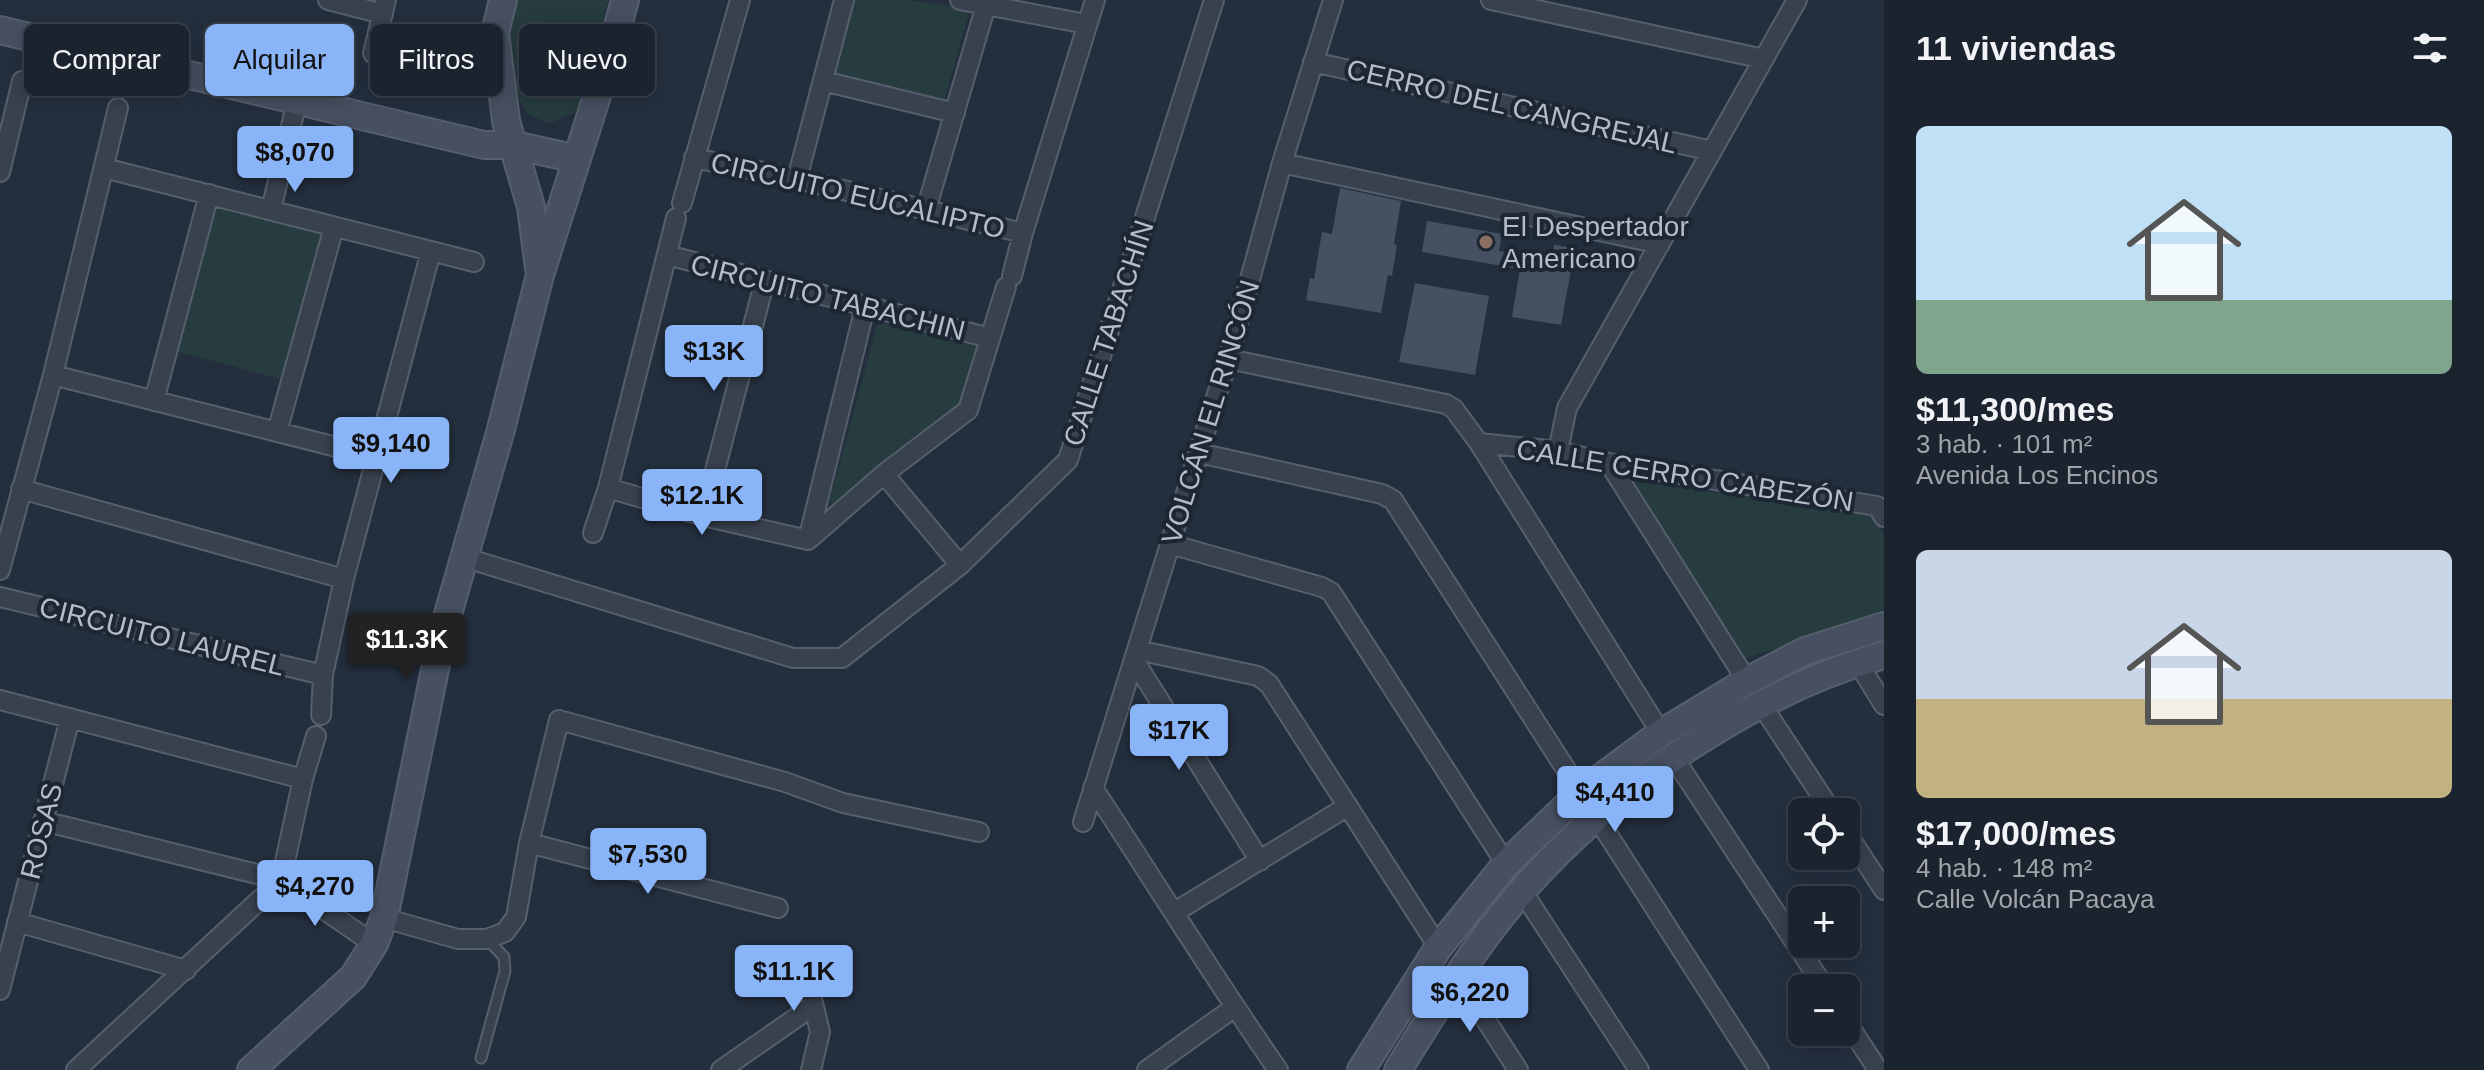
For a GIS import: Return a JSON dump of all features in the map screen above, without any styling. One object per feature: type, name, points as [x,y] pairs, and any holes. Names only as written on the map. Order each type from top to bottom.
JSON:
[{"type":"street","points":[[328,0],[385,7]]},
{"type":"street","points":[[503,0],[495,33],[506,121],[531,207],[540,275]]},
{"type":"street","points":[[251,1070],[353,977],[374,944],[384,918],[442,635],[500,433],[540,275],[625,0]]},
{"type":"street","name":"CIRCUITO EUCALIPTO","points":[[679,211],[740,0]]},
{"type":"street","points":[[797,179],[844,0]]},
{"type":"street","points":[[960,0],[1086,24]]},
{"type":"street","name":"CIRCUITO EUCALIPTO","points":[[1009,282],[1095,0]]},
{"type":"street","name":"CALLE TABACHÍN","points":[[463,557],[793,658],[842,658],[960,565],[1068,460],[1214,0]]},
{"type":"street","name":"VOLCÁN EL RINCÓN","points":[[1083,822],[1228,359],[1282,163],[1333,0]]},
{"type":"street","points":[[1491,0],[1764,59]]},
{"type":"street","points":[[1558,451],[1567,408],[1797,0]]},
{"type":"street","points":[[926,210],[986,5]]},
{"type":"street","points":[[0,30],[484,145],[514,145],[577,159]]},
{"type":"street","name":"CERRO DEL CANGREJAL","points":[[1313,62],[1712,151]]},
{"type":"street","points":[[0,172],[2,151],[22,81]]},
{"type":"street","points":[[823,81],[955,113]]},
{"type":"street","points":[[271,210],[297,101]]},
{"type":"street","points":[[0,570],[53,375],[118,108]]},
{"type":"street","name":"CIRCUITO EUCALIPTO","points":[[694,158],[797,179],[1023,233]]},
{"type":"street","points":[[1282,163],[1660,244]]},
{"type":"street","points":[[104,168],[474,262]]},
{"type":"street","points":[[154,401],[209,194]]},
{"type":"street","name":"CIRCUITO TABACHIN","points":[[593,533],[608,488],[679,211]]},
{"type":"street","points":[[277,432],[334,227]]},
{"type":"street","points":[[321,715],[323,675],[344,579],[431,251]]},
{"type":"street","name":"CIRCUITO TABACHIN","points":[[667,255],[990,338]]},
{"type":"street","points":[[703,516],[765,280]]},
{"type":"street","name":"CIRCUITO TABACHIN","points":[[808,540],[884,474],[968,410],[1009,282]]},
{"type":"street","points":[[608,488],[703,516],[808,540],[865,307]]},
{"type":"street","points":[[1228,359],[1446,404],[1454,409],[1479,443],[1661,733]]},
{"type":"street","points":[[53,375],[376,457]]},
{"type":"street","name":"CALLE CERRO CABEZÓN","points":[[1479,443],[1558,451],[1609,463],[1877,506],[1884,517]]},
{"type":"street","points":[[1199,453],[1382,494],[1393,500],[1759,1070]]},
{"type":"street","points":[[1609,463],[1747,681]]},
{"type":"street","points":[[884,474],[960,565]]},
{"type":"street","points":[[21,489],[344,579]]},
{"type":"street","points":[[1170,544],[1331,592],[1506,864]]},
{"type":"street","name":"CIRCUITO LAUREL","points":[[0,597],[323,675]]},
{"type":"street","points":[[1361,1070],[1439,948],[1506,864],[1580,793],[1661,733],[1747,681],[1805,651],[1884,626]]},
{"type":"street","points":[[1135,655],[1258,676],[1269,684],[1439,948]]},
{"type":"street","points":[[1135,655],[1260,861]]},
{"type":"street","points":[[1398,1070],[1457,975],[1522,891],[1596,817],[1674,758],[1761,704],[1884,655]]},
{"type":"street","points":[[1858,663],[1884,705]]},
{"type":"street","points":[[0,700],[303,779]]},
{"type":"street","points":[[1761,704],[1823,798]]},
{"type":"street","name":"ROSAS","points":[[0,990],[70,718]]},
{"type":"street","points":[[384,918],[458,939],[487,939],[505,932],[516,917],[529,843],[559,720],[785,782],[843,803],[979,832]]},
{"type":"street","points":[[76,1070],[281,880],[303,779],[316,736]]},
{"type":"street","points":[[1674,758],[1816,974]]},
{"type":"street","points":[[1093,788],[1278,1070]]},
{"type":"street","points":[[1175,912],[1348,806]]},
{"type":"street","points":[[43,821],[281,880],[374,944]]},
{"type":"street","points":[[529,843],[778,908]]},
{"type":"street","points":[[1860,853],[1884,890]]},
{"type":"street","points":[[1522,891],[1639,1070]]},
{"type":"street","points":[[17,922],[186,970]]},
{"type":"street","points":[[802,957],[820,1032],[811,1070]]},
{"type":"street","points":[[1457,975],[1518,1070]]},
{"type":"street","points":[[721,1070],[813,1006]]},
{"type":"street","points":[[1153,1068],[1235,1007]]},
{"type":"street","points":[[1860,1042],[1878,1070]]},
{"type":"lane","points":[[481,1058],[505,971],[504,957],[487,939]]},
{"type":"green space","points":[[518,0],[608,0],[602,24],[519,24],[519,96],[584,96],[574,113],[550,123],[531,116],[512,92],[509,36]]},
{"type":"green space","points":[[855,0],[909,0],[970,9],[943,106],[831,76]]},
{"type":"green space","points":[[214,204],[325,234],[284,380],[175,351]]},
{"type":"green space","points":[[878,322],[981,348],[962,410],[838,510],[829,502]]},
{"type":"green space","points":[[1631,481],[1871,513],[1884,534],[1884,614],[1746,658]]},
{"type":"building","points":[[1340,188],[1401,201],[1392,276],[1388,275],[1381,313],[1306,300],[1310,278],[1314,279],[1322,232],[1332,234]]},
{"type":"building","points":[[1427,221],[1502,234],[1499,251],[1552,260],[1554,245],[1575,248],[1561,325],[1512,317],[1520,269],[1422,252]]},
{"type":"building","points":[[1415,283],[1489,296],[1475,375],[1399,362]]},
{"type":"place","name":"El Despertador Americano","points":[[1486,242]]}]
